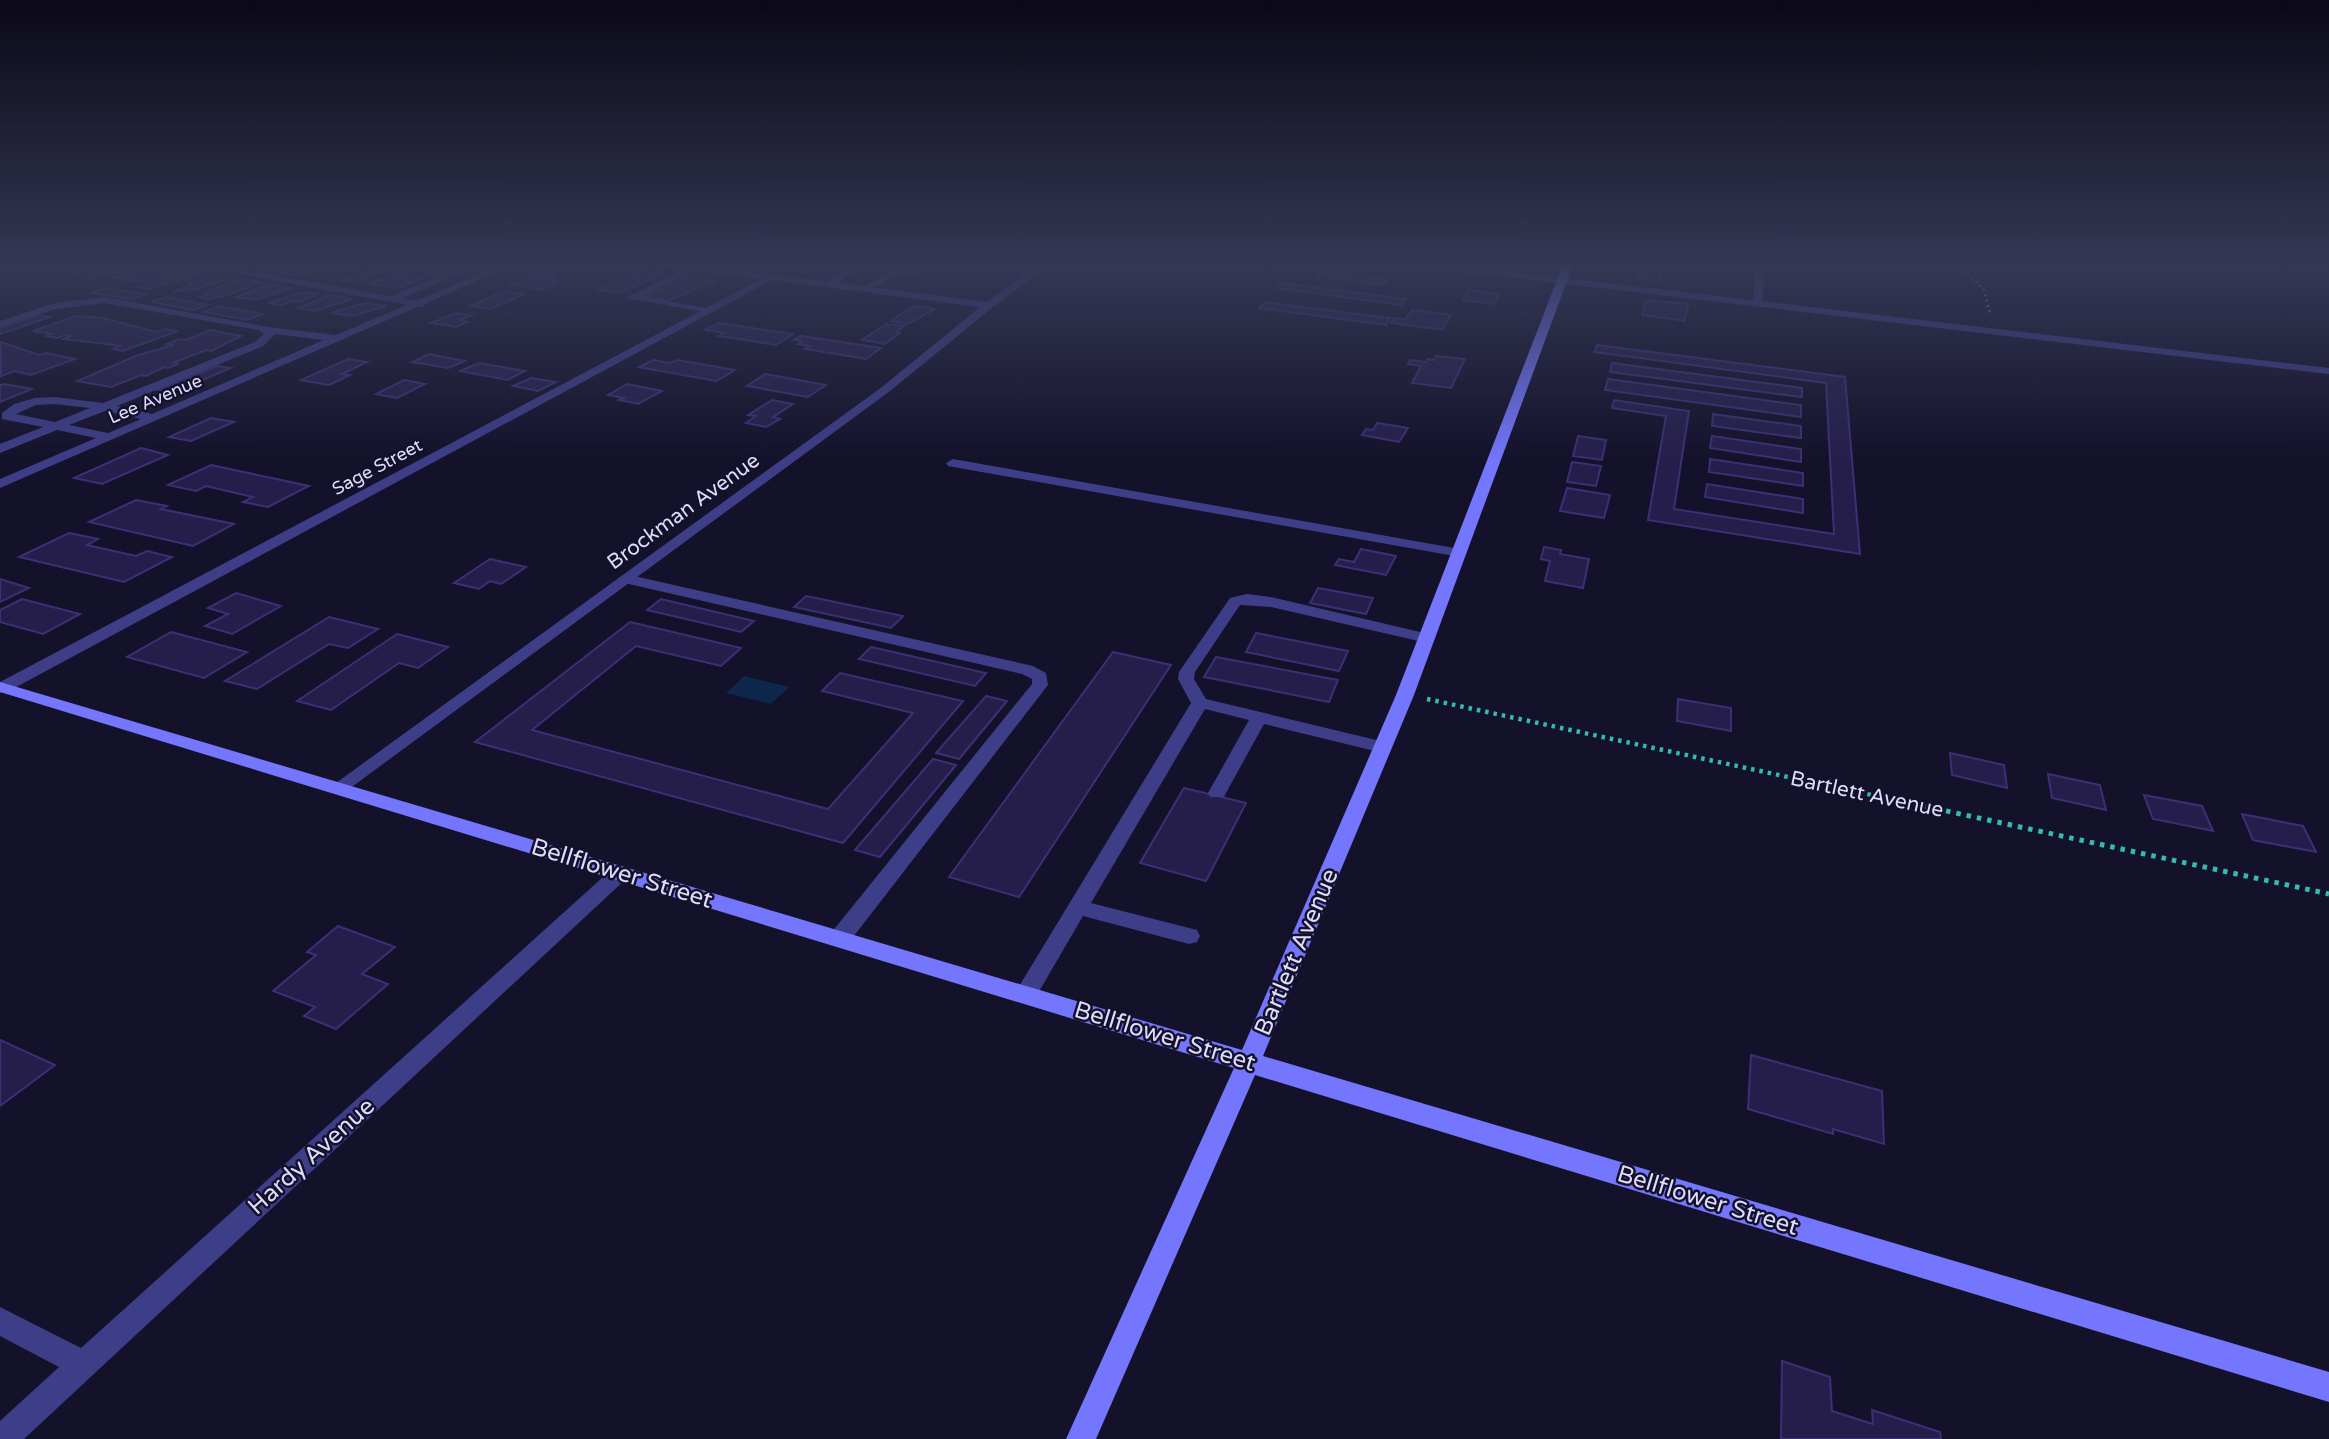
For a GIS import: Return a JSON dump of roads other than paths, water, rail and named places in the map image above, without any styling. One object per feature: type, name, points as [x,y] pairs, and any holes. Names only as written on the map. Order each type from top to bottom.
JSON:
[{"type":"street","points":[[263,329],[338,339]]},
{"type":"street","name":"Lee Avenue","points":[[0,484],[360,329]]},
{"type":"street","name":"Sage Street","points":[[1,688],[671,329]]},
{"type":"street","name":"Brockman Avenue","points":[[338,788],[886,388],[959,329]]},
{"type":"street","name":"Bartlett Avenue","points":[[1081,1439],[1249,1061],[1405,695],[1544,329]]},
{"type":"street","points":[[1972,329],[2329,371]]},
{"type":"street","points":[[0,449],[259,344],[270,336],[268,330]]},
{"type":"street","points":[[110,437],[6,416],[18,408],[48,400],[154,418]]},
{"type":"street","points":[[953,463],[1460,553]]},
{"type":"street","points":[[625,579],[1027,670],[1040,677],[1040,685],[839,939]]},
{"type":"street","points":[[1383,747],[1200,704],[1186,679],[1187,672],[1235,601],[1247,598],[1427,638]]},
{"type":"street","name":"Bellflower Street","points":[[1,688],[2329,1387]]},
{"type":"street","points":[[1026,994],[1200,704]]},
{"type":"street","points":[[1217,793],[1259,717]]},
{"type":"street","name":"Hardy Avenue","points":[[2,1439],[620,873]]},
{"type":"street","points":[[1077,907],[1189,936]]},
{"type":"street","points":[[0,1321],[83,1364]]},
{"type":"water","points":[[744,676],[789,687],[771,704],[726,693]]}]
